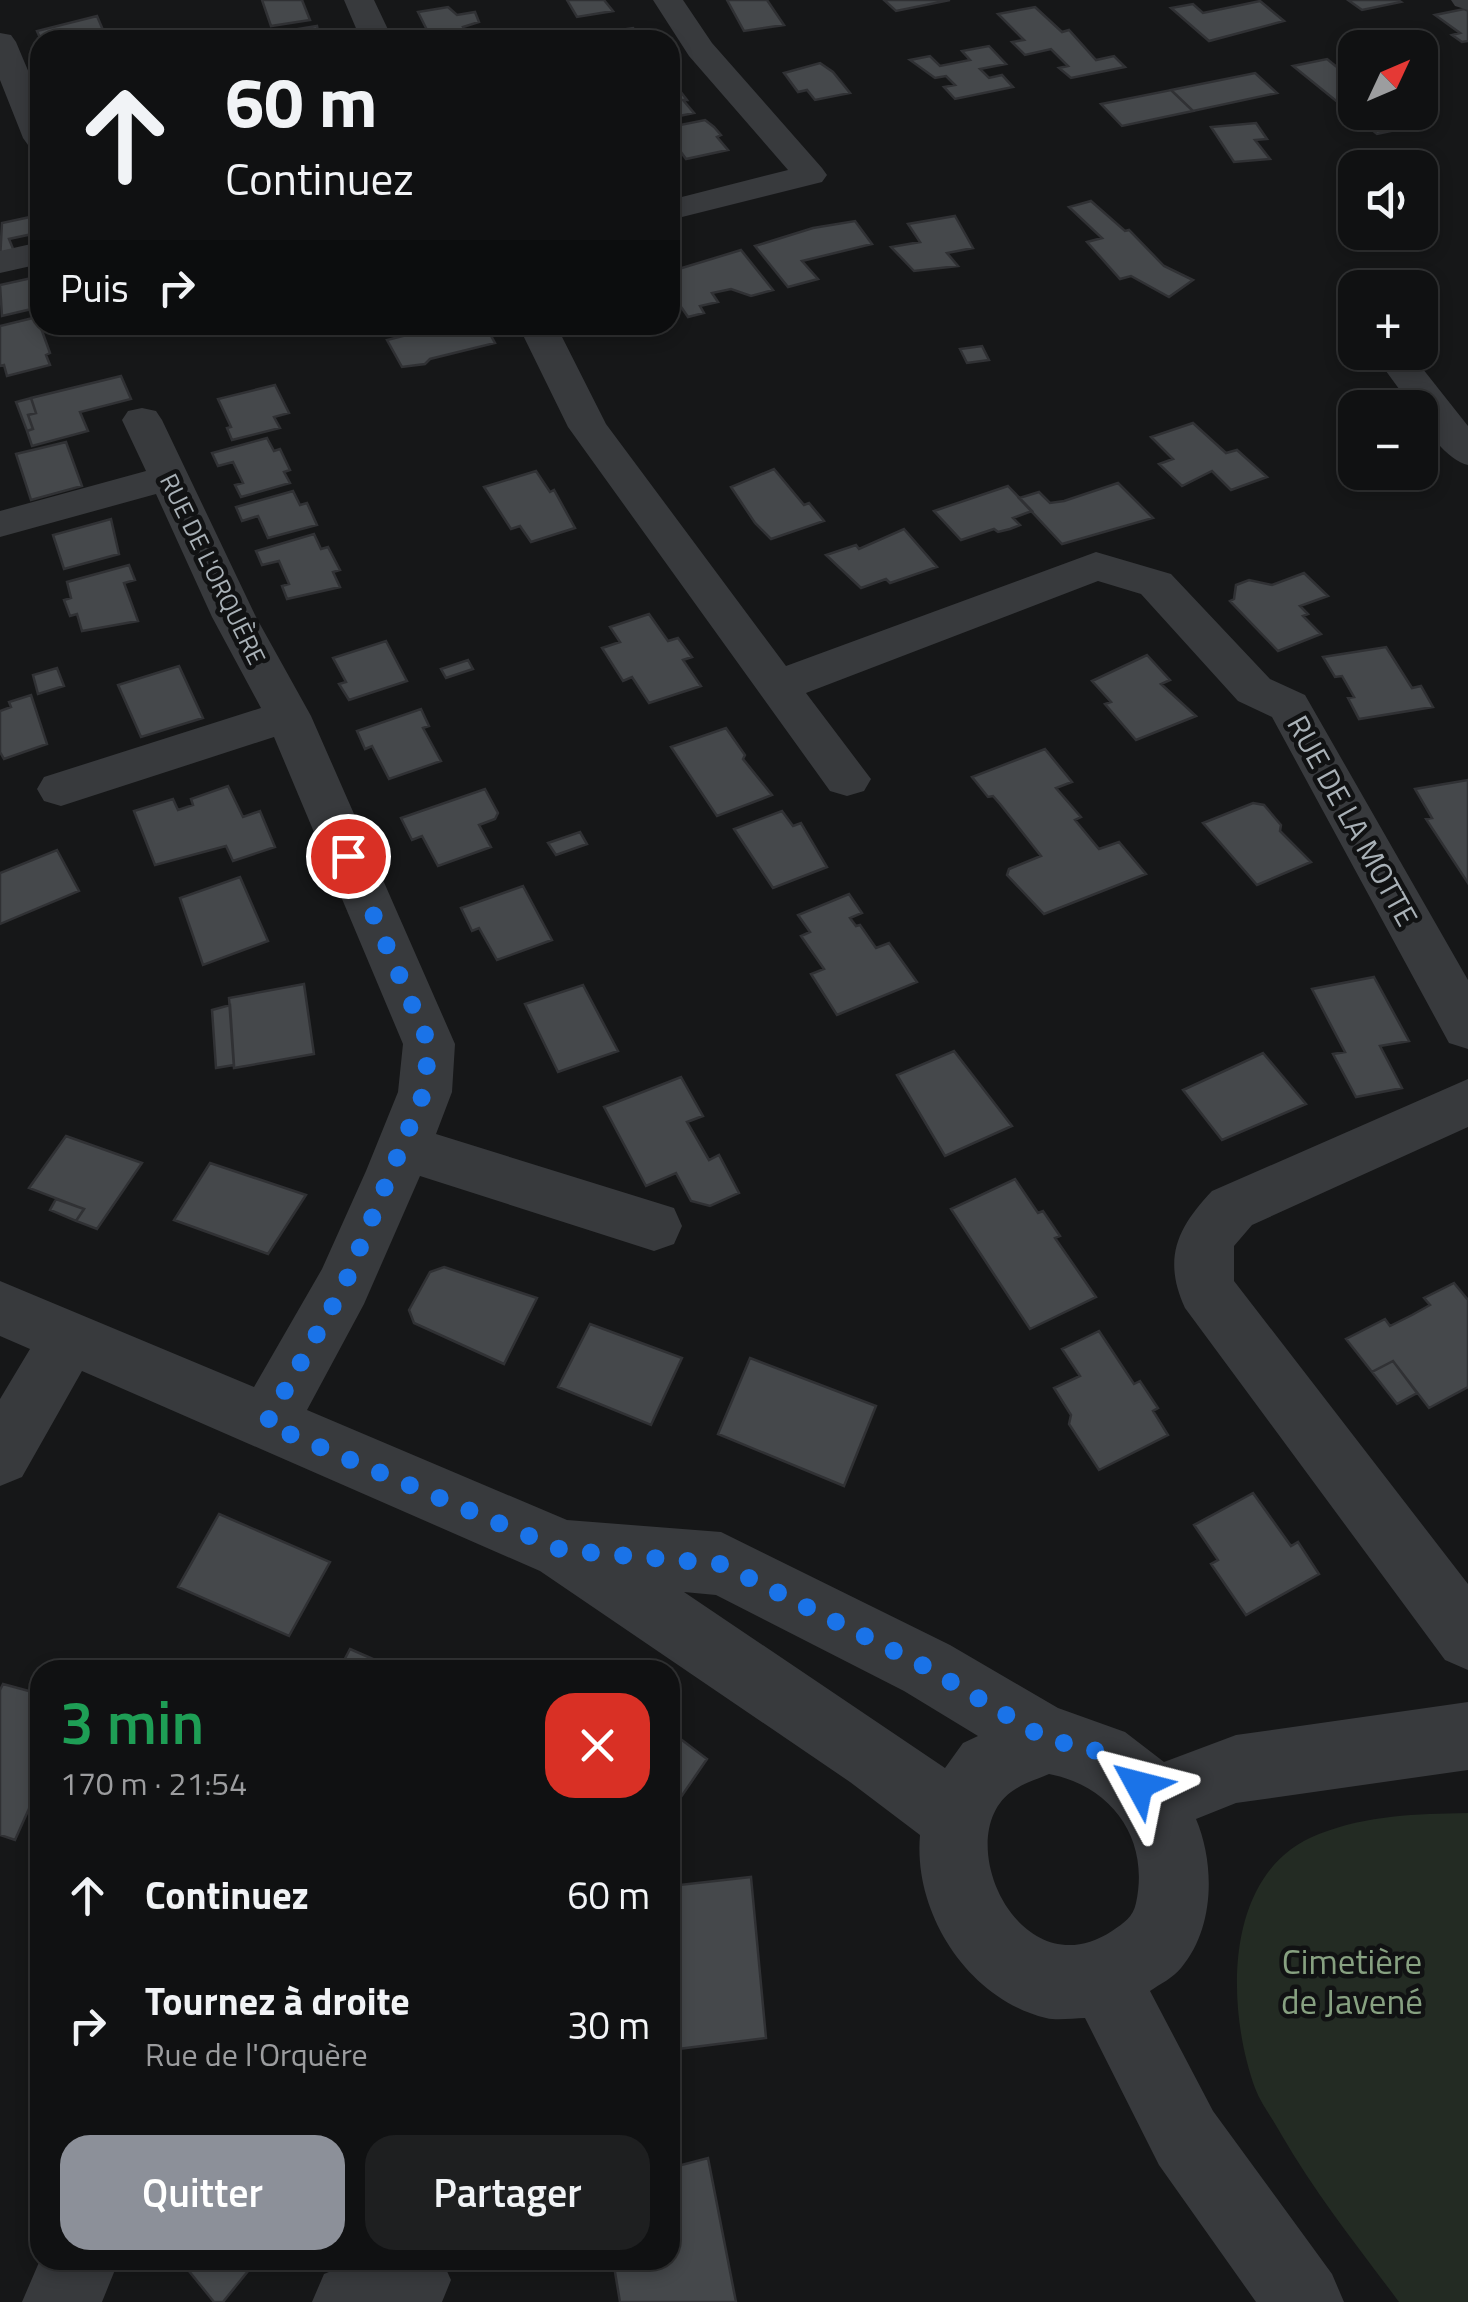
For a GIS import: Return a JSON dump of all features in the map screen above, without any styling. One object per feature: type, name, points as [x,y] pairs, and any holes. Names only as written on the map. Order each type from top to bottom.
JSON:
[{"type":"street","points":[[359,0],[372,30]]},
{"type":"street","points":[[668,0],[700,49],[810,176],[680,208]]},
{"type":"street","points":[[0,42],[30,114]]},
{"type":"street","points":[[0,262],[30,255]]},
{"type":"street","points":[[542,335],[588,427],[848,779]]},
{"type":"street","points":[[1405,370],[1468,453]]},
{"type":"street","name":"RUE DE L'ORQUÈRE","points":[[142,420],[234,617],[288,716],[429,1044],[424,1092],[404,1147],[344,1286],[266,1424]]},
{"type":"street","points":[[0,524],[168,478]]},
{"type":"street","name":"RUE DE LA MOTTE","points":[[777,687],[1096,566],[1156,584],[1254,690],[1289,706],[1468,1028]]},
{"type":"street","points":[[61,790],[288,716]]},
{"type":"street","points":[[1468,1102],[1232,1208],[1205,1238],[1205,1289],[1468,1637]]},
{"type":"street","points":[[404,1147],[654,1226]]},
{"type":"street","points":[[0,1308],[562,1550],[874,1758],[954,1818]]},
{"type":"street","points":[[0,1456],[69,1338]]},
{"type":"street","points":[[562,1550],[721,1564],[928,1668],[1048,1740],[1091,1748],[1125,1769],[1153,1801],[1170,1835],[1176,1871],[1172,1908],[1158,1940],[1134,1965],[1105,1982],[1069,1986],[1033,1978],[1001,1957],[974,1928],[957,1893],[950,1854],[954,1818],[968,1787],[989,1762],[1017,1746],[1048,1740]]},
{"type":"street","points":[[1153,1801],[1236,1768],[1468,1736]]},
{"type":"street","points":[[1105,1982],[1186,2138],[1304,2302]]},
{"type":"street","points":[[62,2302],[76,2270]]},
{"type":"green space","name":"Cimetière de Javené","points":[[1468,1813],[1468,2302],[1399,2302],[1337,2220],[1258,2094],[1245,2056],[1239,2020],[1240,1945],[1248,1910],[1264,1878],[1287,1852],[1319,1834],[1374,1819]]},
{"type":"building","points":[[262,0],[302,0],[310,20],[271,26]]},
{"type":"building","points":[[567,0],[604,0],[613,11],[577,17]]},
{"type":"building","points":[[727,0],[767,0],[784,25],[744,31]]},
{"type":"building","points":[[884,0],[950,0],[896,11]]},
{"type":"building","points":[[1348,0],[1398,0],[1401,2],[1362,10]]},
{"type":"building","points":[[1260,1],[1284,21],[1209,41],[1171,8],[1193,4],[1203,13]]},
{"type":"building","points":[[448,7],[457,15],[475,12],[479,22],[463,27],[464,30],[427,30],[418,12]]},
{"type":"building","points":[[1035,7],[1062,32],[1069,30],[1096,60],[1114,56],[1125,67],[1071,78],[1059,68],[1068,66],[1051,49],[1025,55],[1012,42],[1024,40],[998,14]]},
{"type":"building","points":[[1468,11],[1468,41],[1462,42],[1452,35],[1460,33],[1435,15]]},
{"type":"building","points":[[97,16],[103,30],[41,30]]},
{"type":"building","points":[[989,46],[1006,64],[980,69],[989,78],[1002,75],[1013,87],[955,99],[944,87],[955,85],[946,76],[935,78],[910,60],[930,56],[940,66],[970,60],[962,51]]},
{"type":"building","points":[[1327,59],[1338,68],[1338,102],[1293,66]]},
{"type":"building","points":[[820,63],[850,93],[815,100],[807,90],[798,92],[784,73]]},
{"type":"building","points":[[1255,73],[1277,93],[1193,111],[1171,90]]},
{"type":"building","points":[[1171,90],[1193,111],[1122,126],[1101,104]]},
{"type":"building","points":[[680,91],[687,100],[683,100],[694,113],[680,116]]},
{"type":"building","points":[[705,120],[721,135],[717,137],[728,150],[686,159],[680,151],[680,125]]},
{"type":"building","points":[[1256,123],[1267,139],[1255,140],[1270,159],[1234,162],[1211,127]]},
{"type":"building","points":[[1091,201],[1125,231],[1129,230],[1164,266],[1193,280],[1169,297],[1131,276],[1120,279],[1087,242],[1102,238],[1069,207]]},
{"type":"building","points":[[955,216],[973,248],[947,253],[958,266],[914,271],[891,247],[920,242],[908,224]]},
{"type":"building","points":[[30,217],[30,234],[9,239],[16,256],[0,260],[2,223]]},
{"type":"building","points":[[855,221],[872,244],[802,261],[818,279],[788,287],[755,246],[813,228]]},
{"type":"building","points":[[741,250],[773,290],[751,296],[731,289],[712,293],[718,302],[700,306],[704,313],[688,317],[680,305],[680,269]]},
{"type":"building","points":[[30,278],[30,309],[2,316],[0,285]]},
{"type":"building","points":[[30,319],[30,335],[44,335],[50,365],[7,376],[4,365],[0,366],[0,326]]},
{"type":"building","points":[[406,335],[491,335],[495,343],[402,367],[387,340]]},
{"type":"building","points":[[982,346],[989,360],[967,363],[960,349]]},
{"type":"building","points":[[121,376],[131,399],[80,412],[88,431],[32,446],[27,431],[33,429],[28,415],[36,413],[31,398]]},
{"type":"building","points":[[275,385],[289,413],[274,417],[280,428],[232,440],[227,428],[231,427],[218,399]]},
{"type":"building","points":[[31,398],[36,413],[28,415],[33,429],[27,431],[16,402]]},
{"type":"building","points":[[1193,423],[1226,453],[1237,450],[1267,477],[1231,490],[1212,471],[1182,486],[1159,464],[1173,459],[1151,437]]},
{"type":"building","points":[[267,438],[274,451],[280,449],[290,470],[284,472],[290,483],[241,497],[235,485],[243,483],[233,462],[218,466],[212,453]]},
{"type":"building","points":[[66,442],[82,486],[31,500],[16,454]]},
{"type":"building","points":[[774,469],[804,505],[809,503],[824,521],[771,539],[755,523],[731,487]]},
{"type":"building","points":[[536,471],[550,492],[554,490],[575,528],[531,542],[520,526],[511,529],[484,487]]},
{"type":"building","points":[[1118,483],[1153,518],[1062,544],[1019,498],[1039,492],[1050,503],[1064,501]]},
{"type":"building","points":[[1008,486],[1032,511],[1013,518],[1020,525],[1010,529],[994,529],[961,540],[934,511]]},
{"type":"building","points":[[293,491],[300,505],[307,503],[317,525],[268,538],[258,516],[242,521],[236,507]]},
{"type":"building","points":[[111,519],[119,554],[64,569],[53,535]]},
{"type":"building","points":[[904,529],[937,567],[861,588],[826,555],[856,545],[859,549]]},
{"type":"building","points":[[314,534],[321,549],[328,547],[340,570],[333,572],[340,587],[287,599],[282,586],[289,584],[279,561],[262,565],[256,551]]},
{"type":"building","points":[[129,565],[135,580],[124,583],[138,621],[82,631],[77,614],[70,616],[64,600],[71,598],[67,582]]},
{"type":"building","points":[[1304,573],[1328,596],[1300,606],[1308,614],[1303,616],[1321,634],[1278,651],[1230,601],[1234,599],[1236,585],[1249,580],[1272,585]]},
{"type":"building","points":[[649,614],[668,641],[678,638],[692,657],[683,660],[701,686],[649,703],[632,677],[623,681],[602,648],[620,642],[610,627]]},
{"type":"building","points":[[386,641],[407,681],[349,700],[339,684],[346,682],[333,658]]},
{"type":"building","points":[[1386,647],[1412,688],[1421,686],[1433,707],[1359,719],[1348,698],[1354,697],[1342,676],[1335,677],[1323,657]]},
{"type":"building","points":[[1147,655],[1170,680],[1161,684],[1196,716],[1136,740],[1105,704],[1111,702],[1092,681]]},
{"type":"building","points":[[468,660],[473,669],[446,678],[441,669]]},
{"type":"building","points":[[179,666],[203,718],[141,737],[118,685]]},
{"type":"building","points":[[57,668],[64,686],[38,694],[33,675]]},
{"type":"building","points":[[31,695],[47,744],[4,759],[0,752],[0,711],[11,707],[9,702]]},
{"type":"building","points":[[421,709],[429,726],[423,728],[441,761],[389,779],[372,746],[365,749],[357,731]]},
{"type":"building","points":[[726,728],[745,755],[743,759],[772,795],[717,816],[671,747]]},
{"type":"building","points":[[1045,749],[1072,782],[1056,788],[1081,817],[1075,820],[1099,849],[1119,842],[1146,874],[1044,914],[1007,875],[1009,869],[1041,856],[1000,804],[993,796],[988,797],[972,777]]},
{"type":"building","points":[[1468,780],[1468,883],[1426,819],[1432,818],[1415,789]]},
{"type":"building","points":[[228,786],[243,817],[260,811],[275,847],[233,861],[226,846],[155,865],[134,811],[173,799],[178,810],[193,805],[191,799]]},
{"type":"building","points":[[485,789],[498,813],[495,819],[479,825],[491,847],[438,866],[422,836],[412,840],[401,818]]},
{"type":"building","points":[[1253,803],[1264,805],[1281,825],[1280,831],[1311,862],[1257,885],[1203,823]]},
{"type":"building","points":[[782,811],[793,826],[801,823],[827,867],[773,888],[734,829]]},
{"type":"building","points":[[580,832],[587,844],[556,855],[548,843]]},
{"type":"building","points":[[57,850],[79,891],[0,924],[0,873]]},
{"type":"building","points":[[240,877],[268,941],[203,965],[180,898]]},
{"type":"building","points":[[523,886],[552,940],[497,960],[479,928],[472,931],[461,908]]},
{"type":"building","points":[[849,894],[862,913],[850,918],[856,926],[860,925],[876,948],[889,943],[917,982],[837,1015],[811,974],[824,969],[801,936],[810,932],[798,915]]},
{"type":"building","points":[[1374,977],[1409,1041],[1380,1046],[1402,1088],[1356,1097],[1333,1054],[1345,1052],[1312,989]]},
{"type":"building","points":[[304,984],[314,1054],[234,1068],[229,998]]},
{"type":"building","points":[[583,985],[618,1051],[558,1072],[525,1004]]},
{"type":"building","points":[[230,1005],[234,1065],[216,1068],[212,1010]]},
{"type":"building","points":[[954,1051],[1012,1126],[945,1156],[897,1075]]},
{"type":"building","points":[[1263,1053],[1306,1104],[1222,1140],[1183,1090]]},
{"type":"building","points":[[681,1077],[703,1116],[687,1122],[709,1160],[719,1155],[739,1193],[710,1206],[691,1201],[676,1173],[646,1186],[604,1107]]},
{"type":"building","points":[[66,1136],[142,1163],[97,1229],[76,1221],[84,1209],[29,1188]]},
{"type":"building","points":[[210,1163],[306,1195],[268,1254],[174,1220]]},
{"type":"building","points":[[1015,1179],[1038,1213],[1043,1211],[1060,1236],[1055,1238],[1096,1297],[1030,1329],[951,1209]]},
{"type":"building","points":[[56,1199],[84,1209],[76,1221],[50,1210]]},
{"type":"building","points":[[444,1267],[537,1298],[504,1364],[414,1323],[409,1310],[430,1272]]},
{"type":"building","points":[[1454,1283],[1468,1300],[1468,1387],[1429,1408],[1393,1361],[1372,1372],[1346,1339],[1385,1319],[1390,1326],[1412,1315],[1430,1305],[1424,1298]]},
{"type":"building","points":[[590,1324],[682,1358],[651,1425],[558,1387]]},
{"type":"building","points":[[1099,1331],[1134,1384],[1140,1381],[1158,1408],[1153,1411],[1168,1435],[1099,1470],[1069,1424],[1071,1415],[1054,1388],[1080,1376],[1062,1349]]},
{"type":"building","points":[[750,1358],[876,1406],[844,1486],[718,1434]]},
{"type":"building","points":[[1393,1361],[1417,1393],[1397,1404],[1372,1372]]},
{"type":"building","points":[[1253,1493],[1291,1546],[1298,1542],[1319,1574],[1246,1615],[1211,1564],[1218,1560],[1194,1525]]},
{"type":"building","points":[[219,1514],[330,1562],[289,1636],[178,1587]]},
{"type":"building","points":[[350,1649],[375,1660],[344,1660]]},
{"type":"building","points":[[3,1684],[30,1691],[30,1806],[15,1840],[0,1835]]},
{"type":"building","points":[[680,1739],[707,1759],[680,1798]]},
{"type":"building","points":[[751,1877],[766,2038],[680,2049],[680,1885]]},
{"type":"building","points":[[708,2158],[736,2302],[620,2302],[615,2270],[680,2270],[680,2165]]},
{"type":"building","points":[[188,2270],[249,2270],[223,2302],[214,2302]]},
{"type":"route","points":[[348,856],[429,1044],[424,1092],[344,1286],[266,1424],[562,1550],[721,1564],[928,1668],[1048,1740],[1091,1748],[1125,1769],[1139,1785]]}]
